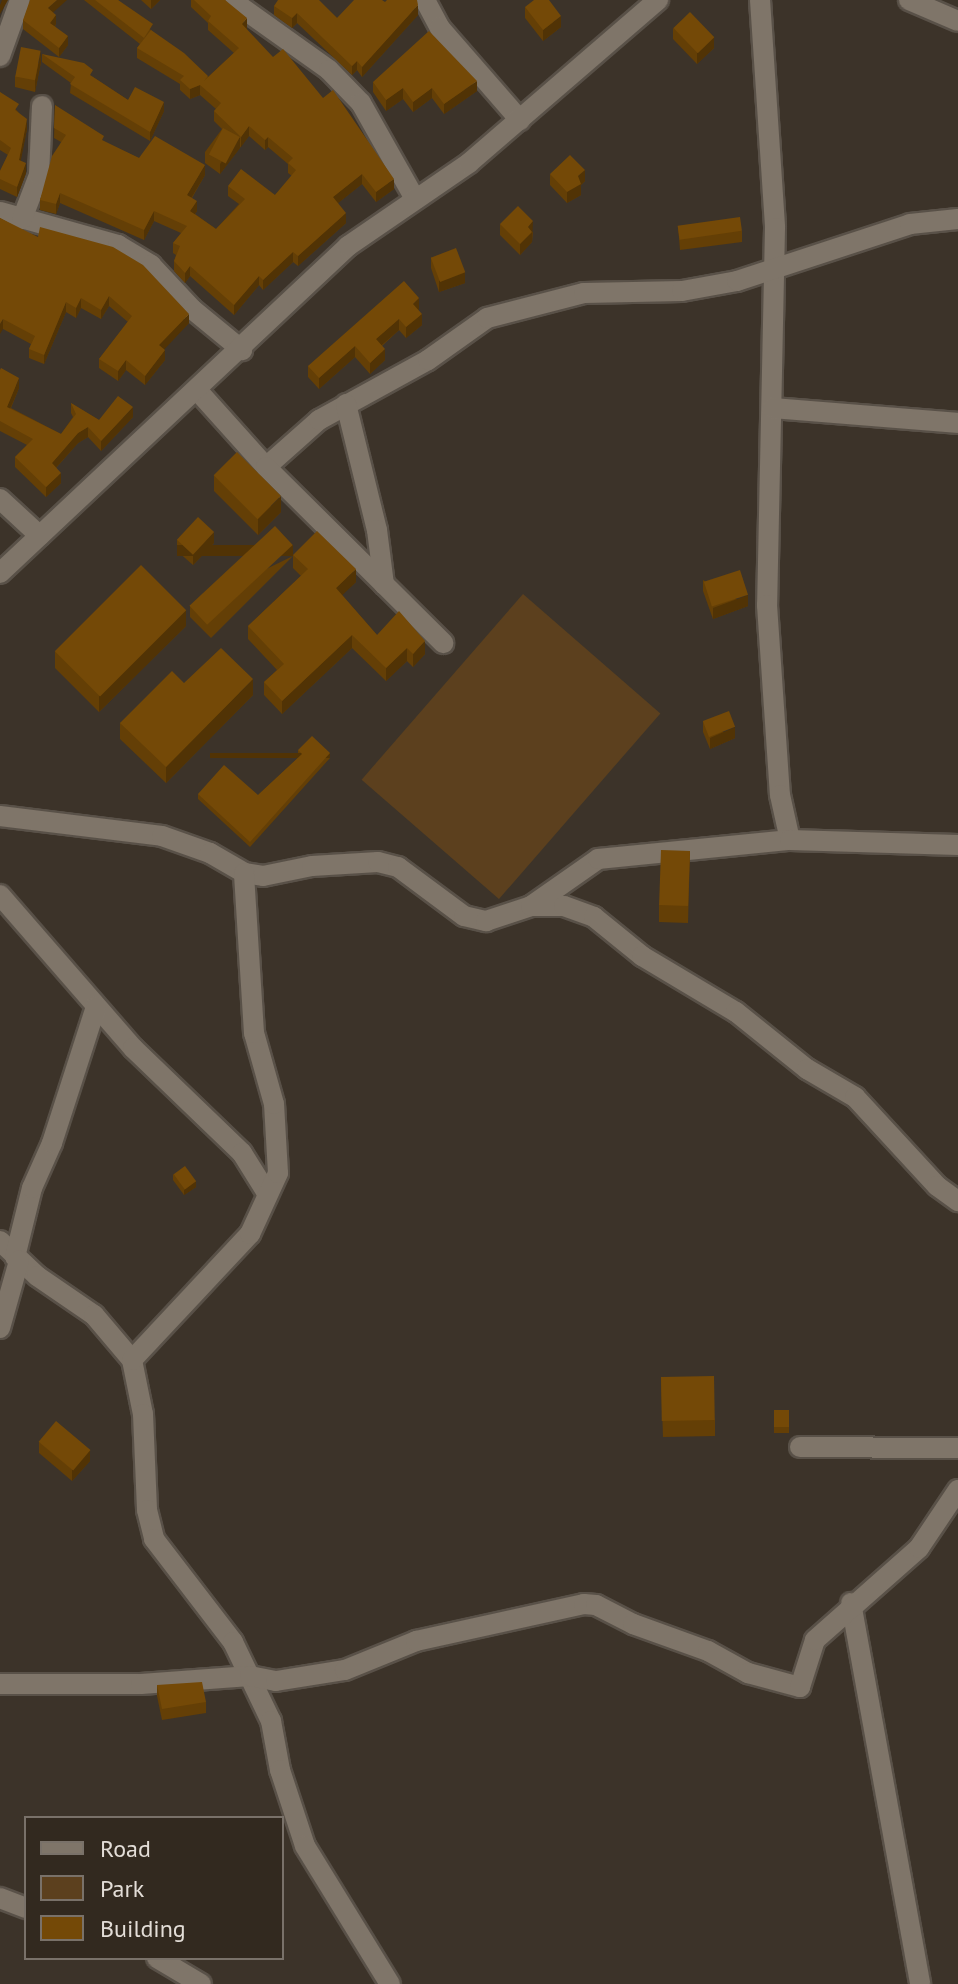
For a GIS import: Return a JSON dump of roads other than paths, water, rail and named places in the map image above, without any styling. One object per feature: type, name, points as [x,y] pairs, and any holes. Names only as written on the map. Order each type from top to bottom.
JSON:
[{"type":"street","points":[[0,56],[20,0]]},
{"type":"street","points":[[231,0],[329,70],[361,103],[415,199]]},
{"type":"street","points":[[425,0],[440,28],[520,120]]},
{"type":"street","points":[[909,0],[958,21]]},
{"type":"street","points":[[0,573],[242,350],[304,284],[415,199],[469,163],[654,1]]},
{"type":"street","points":[[761,1],[774,170],[773,408],[767,605],[780,795],[790,840]]},
{"type":"street","points":[[22,219],[39,175],[42,106]]},
{"type":"street","points":[[0,212],[60,232],[102,237],[151,265],[192,309],[242,350]]},
{"type":"street","points":[[266,467],[346,404],[428,360],[487,318],[584,293],[682,291],[772,274],[910,224],[958,219]]},
{"type":"street","points":[[197,390],[266,467],[443,643]]},
{"type":"street","points":[[346,404],[377,530],[384,585]]},
{"type":"street","points":[[773,408],[958,423]]},
{"type":"street","points":[[0,499],[40,536]]},
{"type":"street","points":[[0,816],[162,836],[244,873],[263,876],[312,866],[378,862],[398,867],[464,916],[486,921],[531,906],[598,859],[790,840],[958,845]]},
{"type":"street","points":[[132,1360],[250,1234],[278,1173],[274,1104],[254,1033],[244,873]]},
{"type":"street","points":[[0,895],[96,1007],[242,1153],[267,1193]]},
{"type":"street","points":[[531,906],[564,906],[594,917],[642,956],[736,1012],[807,1069],[855,1097],[937,1186],[958,1201]]},
{"type":"street","points":[[0,1328],[32,1188],[52,1143],[96,1007]]},
{"type":"street","points":[[0,1241],[17,1259],[94,1315],[132,1360],[143,1414],[149,1525],[233,1642],[271,1721],[280,1770],[305,1846],[390,1984]]},
{"type":"street","points":[[800,1447],[958,1448]]},
{"type":"street","points":[[0,1684],[141,1684],[250,1676],[276,1681],[345,1670],[416,1641],[596,1605],[748,1673],[800,1687],[815,1640],[851,1603],[919,1548],[958,1490]]},
{"type":"street","points":[[851,1603],[920,1984]]},
{"type":"street","points":[[0,1898],[24,1907]]},
{"type":"street","points":[[160,1960],[201,1984]]}]
